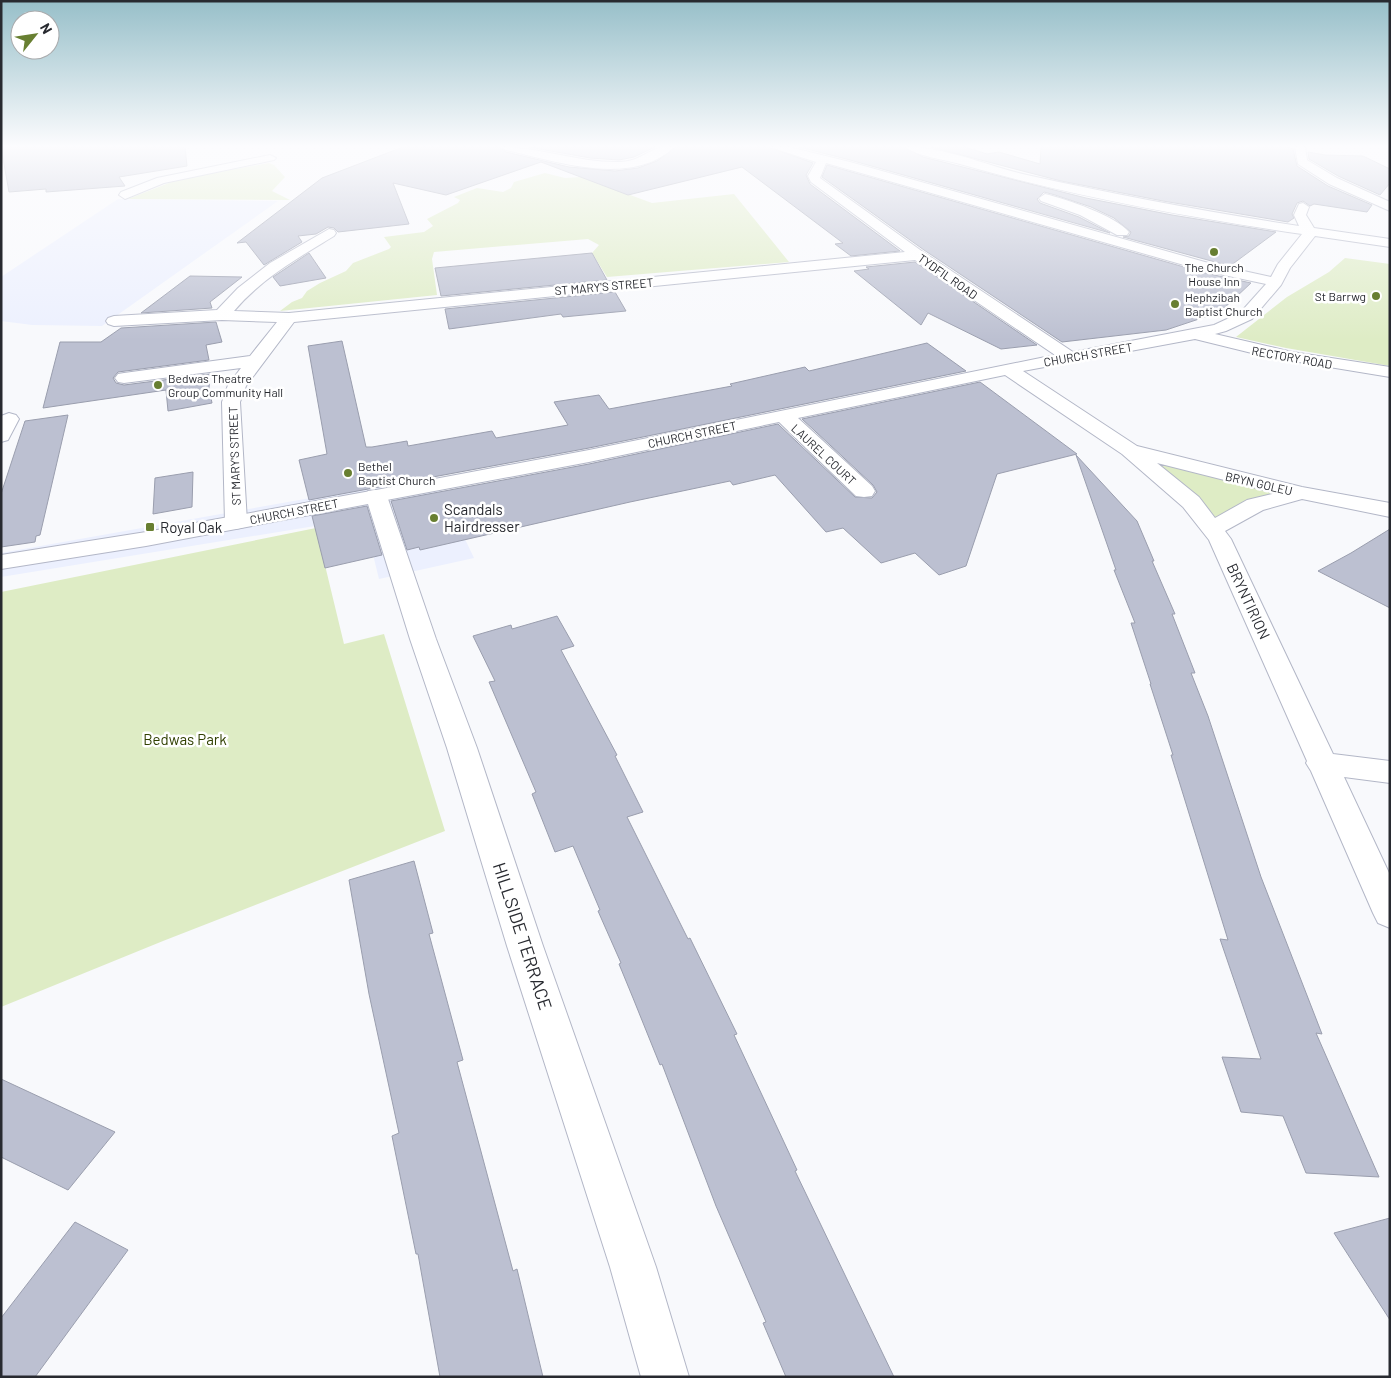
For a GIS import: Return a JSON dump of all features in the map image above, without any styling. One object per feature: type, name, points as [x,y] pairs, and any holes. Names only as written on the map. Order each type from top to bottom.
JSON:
[{"type":"street","name":"TYDFIL ROAD","points":[[858,211],[918,255],[1069,357]]},
{"type":"street","points":[[1012,211],[1210,268],[1276,282]]},
{"type":"street","points":[[1084,211],[1105,221],[1124,234],[1138,247]]},
{"type":"street","points":[[1190,211],[1233,220],[1304,241],[1390,243]]},
{"type":"street","points":[[1301,211],[1300,215],[1304,241]]},
{"type":"street","points":[[222,316],[244,291],[269,271],[329,233]]},
{"type":"street","name":"CHURCH STREET","points":[[1,562],[236,522],[589,456],[1008,369],[1196,334],[1220,328],[1246,316],[1276,282],[1283,267],[1304,241]]},
{"type":"street","name":"ST MARY'S STREET","points":[[114,321],[222,316],[289,318],[918,255]]},
{"type":"street","name":"ST MARY'S STREET","points":[[236,522],[231,402],[237,385],[289,318]]},
{"type":"street","name":"RECTORY ROAD","points":[[1196,334],[1234,346],[1274,355],[1390,372]]},
{"type":"street","points":[[124,378],[256,362]]},
{"type":"street","name":"BRYNTIRION","points":[[1008,369],[1129,450],[1191,502],[1220,539],[1261,625],[1321,763],[1390,913]]},
{"type":"street","name":"LAUREL COURT","points":[[784,416],[864,492]]},
{"type":"street","name":"BRYN GOLEU","points":[[1129,450],[1302,493],[1390,510]]},
{"type":"street","points":[[1212,529],[1255,505],[1302,493]]},
{"type":"street","name":"HILLSIDE TERRACE","points":[[376,496],[423,639],[462,748],[525,946],[633,1267],[665,1377]]},
{"type":"street","points":[[1321,763],[1390,772]]},
{"type":"shaded area","points":[[100,211],[263,211],[102,326],[32,325],[1,321],[1,277]]},
{"type":"shaded area","points":[[435,476],[474,558],[379,579],[364,518],[1,577],[1,553]]},
{"type":"green space","points":[[442,211],[748,211],[789,262],[607,277],[592,253],[599,245],[588,239],[434,252],[432,259],[437,295],[280,311],[292,302],[302,298],[307,291],[320,283],[346,271],[353,263],[389,249],[391,247],[384,237],[424,232],[433,226],[427,219]]},
{"type":"green space","points":[[1345,258],[1390,264],[1390,366],[1286,348],[1236,337],[1287,297],[1329,272]]},
{"type":"green space","points":[[1129,450],[1302,493],[1212,529]]},
{"type":"green space","name":"Bedwas Park","points":[[316,528],[344,644],[384,634],[445,831],[163,941],[1,1007],[1,592]]},
{"type":"building","points":[[278,211],[404,211],[409,224],[338,232],[334,228],[328,227],[316,234],[298,236],[302,242],[264,265],[246,242],[237,243]]},
{"type":"building","points":[[801,211],[847,211],[900,251],[851,256],[835,244],[843,243]]},
{"type":"building","points":[[870,211],[989,211],[1205,273],[1251,283],[1220,312],[1166,330],[1062,342],[924,250]]},
{"type":"building","points":[[1033,211],[1063,211],[1110,233]]},
{"type":"building","points":[[1100,211],[1153,211],[1276,232],[1230,266],[1123,237],[1129,236],[1131,232],[1114,218]]},
{"type":"building","points":[[1224,211],[1293,211],[1292,214],[1294,218],[1288,222]]},
{"type":"building","points":[[309,253],[326,278],[280,286],[273,277]]},
{"type":"building","points":[[592,253],[607,280],[441,296],[435,268]]},
{"type":"building","points":[[915,262],[1037,345],[1001,349],[928,313],[921,325],[854,271],[869,269],[866,267]]},
{"type":"building","points":[[190,276],[242,277],[210,302],[212,308],[141,313]]},
{"type":"building","points":[[615,292],[626,311],[563,317],[561,314],[449,329],[445,309]]},
{"type":"building","points":[[216,322],[222,342],[206,345],[209,360],[118,372],[113,378],[116,383],[124,385],[210,374],[209,388],[212,403],[168,411],[166,390],[43,408],[60,342],[101,342],[121,328]]},
{"type":"building","points":[[342,341],[366,447],[407,441],[408,446],[492,431],[496,438],[568,425],[554,402],[599,395],[609,409],[732,386],[730,384],[805,367],[809,371],[927,343],[966,371],[589,448],[309,500],[299,460],[327,454],[308,346]]},
{"type":"building","points":[[980,382],[1077,454],[997,474],[966,566],[939,575],[915,553],[881,563],[843,528],[826,532],[775,475],[733,485],[730,481],[630,502],[420,550],[419,547],[407,550],[391,501],[589,464],[778,424],[855,497],[872,498],[877,492],[873,485],[802,419]]},
{"type":"building","points":[[68,415],[40,535],[36,536],[35,542],[1,547],[1,494],[25,421]]},
{"type":"building","points":[[1076,455],[1137,521],[1154,561],[1152,561],[1175,614],[1172,614],[1195,673],[1191,673],[1208,716],[1261,877],[1322,1034],[1316,1033],[1379,1177],[1306,1173],[1283,1116],[1241,1112],[1222,1057],[1261,1059],[1220,939],[1228,940],[1171,755],[1173,755],[1131,623],[1135,623],[1114,570],[1116,570]]},
{"type":"building","points":[[193,472],[192,507],[153,514],[155,478]]},
{"type":"building","points":[[367,506],[382,555],[325,568],[312,516]]},
{"type":"building","points":[[1390,529],[1390,608],[1318,571],[1351,553]]},
{"type":"building","points":[[557,616],[574,646],[561,650],[617,755],[615,756],[643,812],[627,817],[737,1034],[734,1035],[797,1170],[795,1171],[894,1377],[786,1377],[763,1323],[766,1322],[716,1206],[662,1064],[660,1065],[573,846],[555,852],[532,794],[536,792],[489,682],[495,681],[473,636],[511,625],[512,629]]},
{"type":"building","points":[[414,861],[433,933],[429,934],[463,1060],[457,1062],[513,1271],[517,1269],[543,1377],[440,1377],[418,1254],[416,1254],[392,1136],[399,1133],[369,994],[349,880]]},
{"type":"building","points":[[1,1079],[115,1132],[68,1190],[1,1157]]},
{"type":"building","points":[[1390,1218],[1390,1320],[1334,1233]]},
{"type":"building","points":[[75,1222],[128,1250],[35,1377],[1,1377],[1,1318]]},
{"type":"place","name":"The Church House Inn","points":[[1214,252]]},
{"type":"place","name":"St Barrwg","points":[[1376,296]]},
{"type":"place","name":"Hephzibah Baptist Church","points":[[1175,304]]},
{"type":"place","name":"Bedwas Theatre Group Community Hall","points":[[158,385]]},
{"type":"place","name":"Bethel Baptist Church","points":[[348,473]]},
{"type":"place","name":"Scandals Hairdresser","points":[[434,518]]},
{"type":"place","name":"Royal Oak","points":[[150,527]]}]
